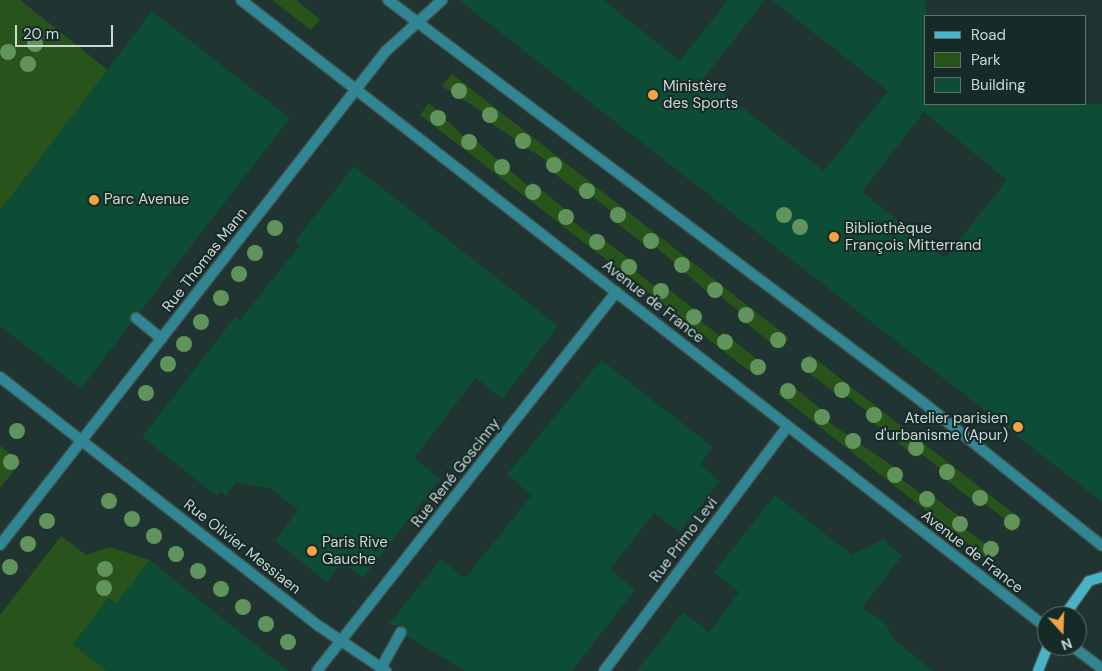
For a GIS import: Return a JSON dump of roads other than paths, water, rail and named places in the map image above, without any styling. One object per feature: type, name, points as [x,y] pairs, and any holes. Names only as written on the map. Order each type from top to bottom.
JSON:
[{"type":"main road","points":[[1071,606],[1089,581],[1102,577]]},
{"type":"main road","points":[[1038,671],[1044,656]]},
{"type":"street","name":"Avenue de France","points":[[241,0],[355,91],[1037,620]]},
{"type":"street","points":[[388,0],[920,400],[1102,546]]},
{"type":"street","name":"Rue Thomas Mann","points":[[0,545],[386,51],[442,0]]},
{"type":"street","name":"Rue René Goscinny","points":[[317,671],[343,643],[616,292]]},
{"type":"street","points":[[136,318],[162,339]]},
{"type":"street","name":"Rue Olivier Messiaen","points":[[0,377],[343,643],[383,669]]},
{"type":"street","name":"Rue Primo Levi","points":[[604,671],[788,427]]},
{"type":"street","points":[[383,669],[400,632]]},
{"type":"street","points":[[1085,656],[1102,669]]},
{"type":"place","name":"Ministère des Sports","points":[[653,95]]},
{"type":"place","name":"Parc Avenue","points":[[94,200]]},
{"type":"place","name":"Bibliothèque François Mitterrand","points":[[834,237]]},
{"type":"place","name":"Atelier parisien d'urbanisme (Apur)","points":[[1018,427]]},
{"type":"place","name":"Paris Rive Gauche","points":[[312,551]]}]
